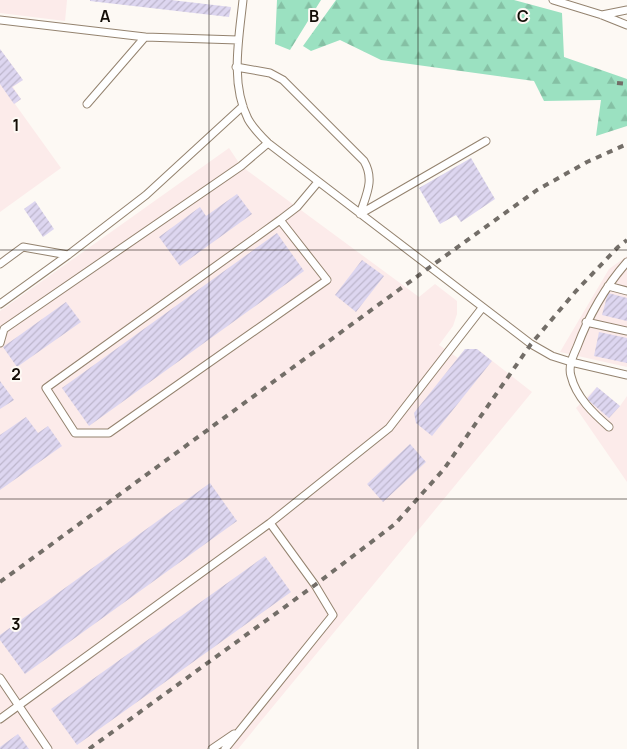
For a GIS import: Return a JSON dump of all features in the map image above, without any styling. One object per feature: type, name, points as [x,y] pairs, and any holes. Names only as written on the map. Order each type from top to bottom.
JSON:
[{"type":"lane","points":[[244,0],[236,66],[243,106],[249,120],[268,144],[531,344],[552,356],[627,375]]},
{"type":"lane","points":[[553,0],[627,25]]},
{"type":"lane","points":[[602,15],[627,10]]},
{"type":"lane","points":[[0,20],[145,37],[238,40]]},
{"type":"lane","points":[[87,104],[145,37]]},
{"type":"lane","points":[[236,66],[270,73],[283,80],[364,161],[369,170],[370,182],[360,214]]},
{"type":"lane","points":[[0,304],[146,195],[243,106]]},
{"type":"lane","points":[[360,214],[486,141]]},
{"type":"lane","points":[[0,343],[4,330],[241,166],[268,144]]},
{"type":"lane","points":[[280,220],[327,280],[109,433],[75,433],[46,388],[280,220],[297,207],[318,182]]},
{"type":"lane","points":[[0,264],[23,247],[68,255]]},
{"type":"lane","points":[[609,428],[596,416],[574,386],[570,374],[571,362],[586,322],[608,286],[627,262]]},
{"type":"lane","points":[[608,286],[627,291]]},
{"type":"lane","points":[[0,720],[270,523],[389,428],[482,308]]},
{"type":"lane","points":[[586,322],[627,331]]},
{"type":"lane","points":[[225,749],[333,615],[315,585],[270,523]]},
{"type":"lane","points":[[0,678],[48,749]]},
{"type":"lane","points":[[212,749],[242,728]]},
{"type":"shaded area","points":[[0,0],[67,0],[65,21],[0,13]]},
{"type":"shaded area","points":[[0,49],[23,80],[13,87],[21,99],[15,104],[61,168],[0,212]]},
{"type":"shaded area","points":[[229,148],[241,166],[419,297],[435,284],[457,301],[457,314],[453,326],[439,345],[458,358],[465,349],[477,349],[532,392],[238,749],[0,749],[0,311]]},
{"type":"shaded area","points":[[627,256],[627,367],[560,352],[609,269]]},
{"type":"shaded area","points":[[597,387],[620,406],[627,396],[627,482],[576,408]]},
{"type":"green space","points":[[277,0],[321,0],[290,50],[275,44]]},
{"type":"green space","points":[[336,0],[514,0],[562,13],[564,57],[627,79],[627,126],[596,136],[601,100],[544,101],[534,81],[381,60],[340,40],[311,51],[303,46]]},
{"type":"building","points":[[90,0],[171,0],[231,7],[229,17]]},
{"type":"building","points":[[0,49],[23,80],[12,87],[21,99],[14,104],[0,84]]},
{"type":"building","points":[[471,158],[495,199],[461,222],[456,215],[440,224],[419,188]]},
{"type":"building","points":[[237,194],[252,214],[180,266],[159,237],[200,207],[206,216]]},
{"type":"building","points":[[35,201],[54,229],[43,237],[24,209]]},
{"type":"building","points":[[277,233],[304,271],[89,426],[62,388]]},
{"type":"building","points":[[362,260],[384,276],[356,312],[335,295]]},
{"type":"building","points":[[608,293],[627,298],[627,321],[602,315]]},
{"type":"building","points":[[66,302],[81,322],[17,367],[3,347]]},
{"type":"building","points":[[599,332],[627,338],[627,363],[594,356]]},
{"type":"building","points":[[465,349],[477,349],[492,361],[432,436],[416,423],[414,413]]},
{"type":"building","points":[[0,381],[14,400],[0,409]]},
{"type":"building","points":[[597,387],[620,406],[609,418],[587,399]]},
{"type":"building","points":[[26,417],[38,433],[48,426],[62,446],[0,490],[0,435]]},
{"type":"building","points":[[410,444],[426,462],[383,502],[367,484]]},
{"type":"building","points":[[210,483],[237,521],[25,674],[0,640],[0,635]]},
{"type":"building","points":[[265,556],[291,592],[77,745],[51,709]]},
{"type":"building","points":[[18,734],[29,749],[0,749],[0,747]]},
{"type":"railway","points":[[617,83],[627,84]]},
{"type":"railway","points":[[0,582],[537,190],[587,162],[627,144]]},
{"type":"railway","points":[[89,749],[315,585],[395,524],[444,469],[531,344],[576,291],[627,240]]}]
